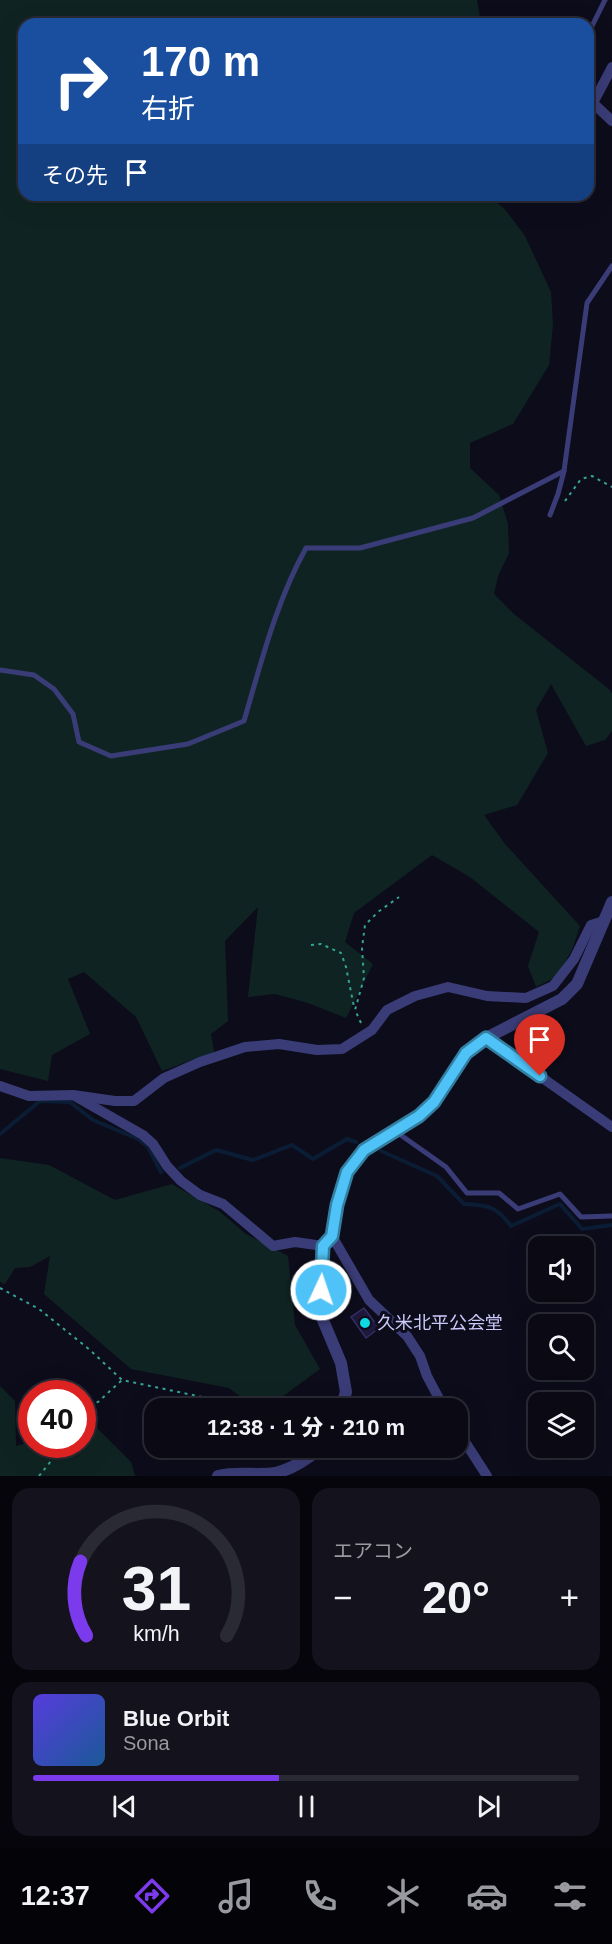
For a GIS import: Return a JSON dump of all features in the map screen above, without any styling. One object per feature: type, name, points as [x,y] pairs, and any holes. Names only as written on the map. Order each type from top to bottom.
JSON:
[{"type":"street","points":[[594,96],[612,67]]},
{"type":"street","points":[[594,106],[612,121]]},
{"type":"street","points":[[344,1398],[346,1392],[341,1363],[320,1312],[323,1246],[332,1236],[337,1205],[347,1172],[364,1150],[419,1116],[434,1102],[466,1053],[486,1038],[562,999],[577,984],[612,902]]},
{"type":"street","points":[[0,1086],[29,1096],[74,1095],[115,1101],[134,1101],[164,1078],[200,1062],[245,1047],[279,1044],[317,1050],[342,1049],[372,1030],[387,1010],[415,996],[448,987],[487,996],[525,998],[553,986],[574,959],[591,926],[604,921]]},
{"type":"street","points":[[486,1038],[612,1127]]},
{"type":"street","points":[[74,1095],[143,1135],[153,1144],[167,1166],[181,1181],[200,1195],[223,1204],[273,1246],[295,1242],[323,1246]]},
{"type":"street","points":[[332,1236],[369,1300],[407,1336],[420,1356],[439,1398]]},
{"type":"street","points":[[468,1447],[487,1476]]},
{"type":"street","points":[[218,1476],[230,1473],[243,1475],[275,1473],[307,1458]]},
{"type":"lane","points":[[594,22],[605,0]]},
{"type":"lane","points":[[550,515],[564,471],[587,303],[612,266]]},
{"type":"lane","points":[[0,670],[34,675],[54,689],[73,714],[79,742],[111,756],[188,744],[244,722],[273,623],[306,548],[360,548],[473,518],[564,471]]},
{"type":"lane","points":[[394,1130],[446,1167],[467,1193],[499,1193],[518,1209],[560,1194],[581,1217],[612,1216]]},
{"type":"path","points":[[550,515],[569,498],[580,479],[592,476],[612,487]]},
{"type":"path","points":[[355,1010],[364,978],[362,948],[364,925],[399,897]]},
{"type":"path","points":[[311,945],[321,944],[341,953],[360,1024],[387,1010]]},
{"type":"path","points":[[0,1288],[39,1309],[90,1350],[122,1380],[207,1398]]},
{"type":"path","points":[[96,1402],[122,1380]]},
{"type":"path","points":[[39,1476],[53,1458]]},
{"type":"green space","points":[[0,0],[477,0],[480,18],[18,18],[18,201],[494,201],[504,208],[525,236],[551,292],[553,325],[549,365],[513,424],[470,443],[470,468],[499,495],[508,524],[509,553],[498,576],[494,594],[514,614],[610,690],[612,694],[612,731],[605,740],[586,746],[551,684],[536,710],[548,753],[517,805],[484,815],[505,844],[580,926],[572,950],[556,977],[536,987],[528,966],[539,932],[470,877],[432,855],[354,913],[345,942],[373,964],[346,1018],[308,1003],[275,994],[248,997],[258,907],[225,941],[228,1021],[211,1034],[214,1052],[162,1071],[136,1017],[84,972],[68,979],[90,1034],[52,1055],[48,1081],[0,1069]]},
{"type":"green space","points":[[0,1158],[49,1165],[115,1200],[172,1184],[219,1211],[246,1234],[288,1256],[295,1325],[320,1369],[281,1398],[242,1398],[229,1388],[131,1369],[44,1294],[50,1256],[30,1267],[15,1268],[5,1284],[0,1282]]},
{"type":"green space","points":[[0,1386],[15,1401],[18,1458],[96,1458],[96,1427],[131,1462],[135,1476],[0,1476]]},
{"type":"building","name":"久米北平公会堂","points":[[364,1308],[379,1328],[366,1338],[351,1317]]},
{"type":"waterway","points":[[0,1134],[40,1101],[70,1102],[93,1120],[138,1139],[148,1147],[161,1172]]},
{"type":"waterway","points":[[180,1168],[216,1150],[253,1160],[292,1145],[313,1159],[347,1139],[356,1142]]},
{"type":"waterway","points":[[381,1151],[437,1176],[464,1204],[491,1208],[501,1214],[511,1226],[560,1204],[582,1229],[612,1225]]},
{"type":"place","name":"久米北平公会堂","points":[[365,1323]]},
{"type":"route","points":[[321,1290],[323,1246],[332,1236],[337,1205],[347,1172],[364,1150],[419,1116],[434,1102],[466,1053],[486,1038],[540,1076]]}]
